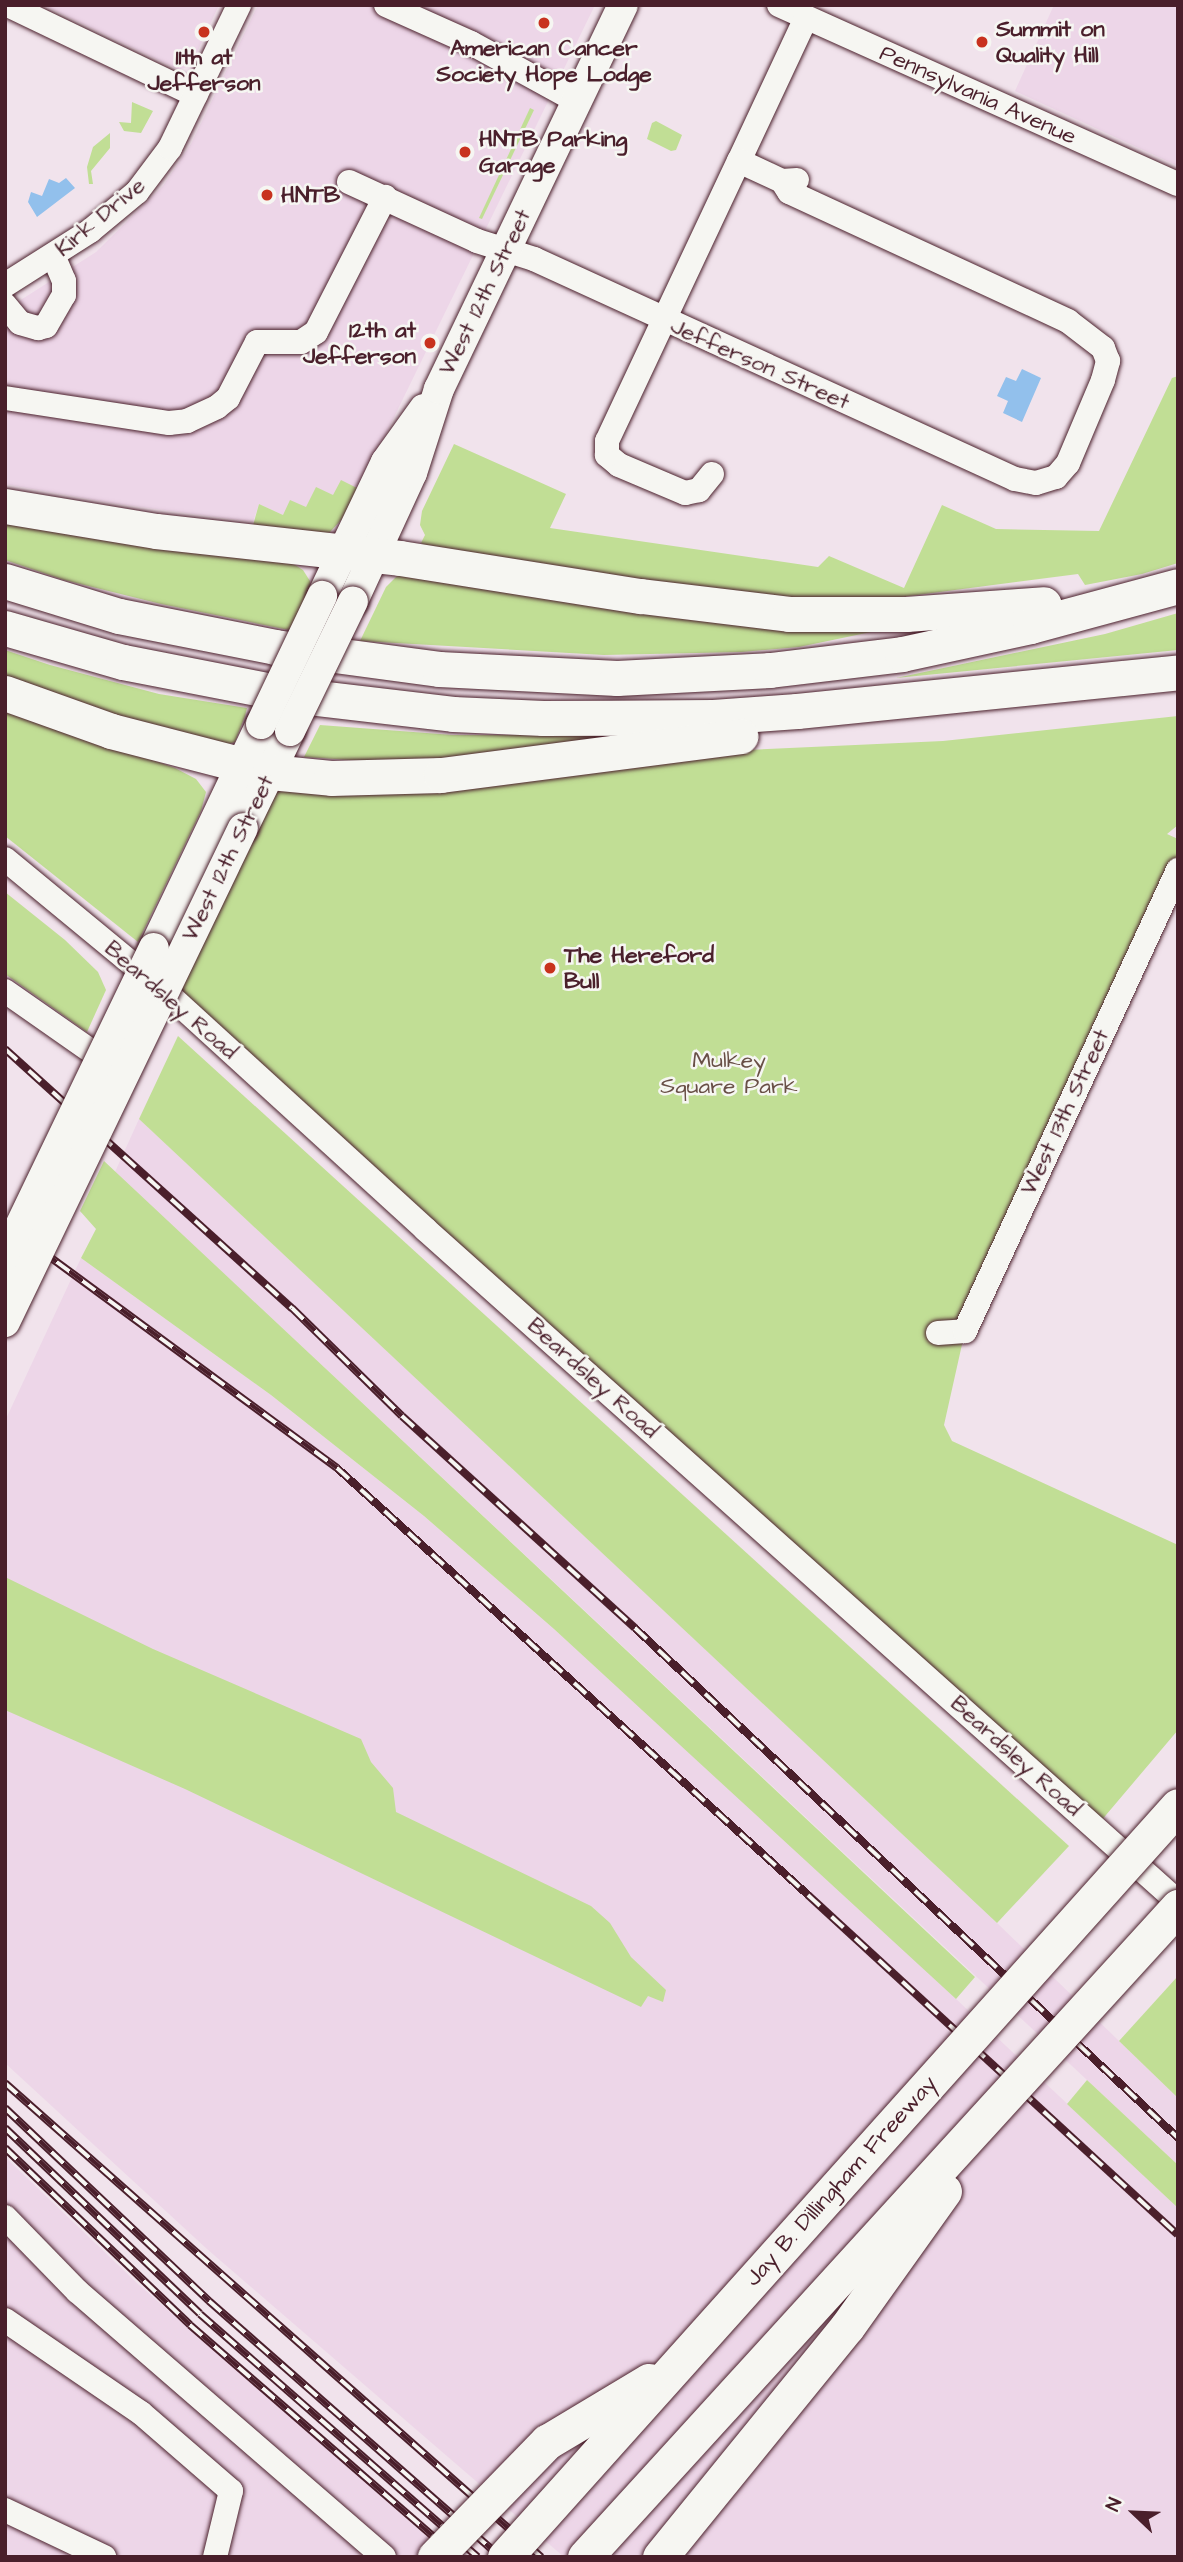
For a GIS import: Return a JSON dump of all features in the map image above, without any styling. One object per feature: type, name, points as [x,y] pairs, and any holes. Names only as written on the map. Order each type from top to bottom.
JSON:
[{"type":"highway","points":[[5,506],[156,531],[359,553],[640,596],[789,614],[850,617],[918,614],[1164,590]]},
{"type":"highway","points":[[5,581],[119,616],[275,647],[439,669],[617,678],[770,670],[902,654],[981,638],[1164,590]]},
{"type":"highway","points":[[5,628],[111,659],[218,683],[364,705],[453,714],[543,718],[713,717],[1178,672]]},
{"type":"highway","points":[[5,693],[111,731],[255,768],[355,778],[441,775],[813,726],[1055,684]]},
{"type":"highway","name":"Jay B. Dillingham Freeway","points":[[505,2557],[1178,1806]]},
{"type":"highway","points":[[585,2557],[1178,1905]]},
{"type":"highway","points":[[660,2557],[847,2327],[1035,2063]]},
{"type":"highway","points":[[435,2557],[547,2442],[679,2363]]},
{"type":"main road","name":"West 12th Street","points":[[255,768],[290,731],[353,601],[359,553],[386,462],[439,389],[623,5]]},
{"type":"main road","name":"West 12th Street","points":[[5,1322],[255,768],[261,724],[322,596],[359,553]]},
{"type":"main road","name":"West 12th Street","points":[[5,1257],[230,821]]},
{"type":"street","points":[[8,5],[196,95]]},
{"type":"street","name":"Kirk Drive","points":[[5,285],[54,257],[137,192],[170,148],[239,5]]},
{"type":"street","points":[[386,5],[471,43],[577,101]]},
{"type":"street","name":"Pennsylvania Avenue","points":[[779,5],[1178,184]]},
{"type":"street","points":[[712,474],[699,490],[685,493],[619,465],[607,456],[607,441],[806,18]]},
{"type":"street","name":"Jefferson Street","points":[[349,182],[477,241],[534,259],[1015,479],[1036,484],[1056,477],[1068,463],[1103,380],[1108,361],[1103,348],[1068,321],[789,192],[782,181],[739,161]]},
{"type":"street","points":[[5,398],[169,423],[187,421],[217,407],[228,398],[257,342],[301,342],[316,332],[385,197]]},
{"type":"street","points":[[5,305],[20,323],[29,327],[46,326],[64,295],[64,281],[54,257]]},
{"type":"street","name":"Beardsley Road","points":[[5,859],[152,980],[425,1229],[1178,1905]]},
{"type":"street","name":"West 13th Street","points":[[938,1333],[965,1331],[1178,870]]},
{"type":"street","points":[[5,1287],[152,980]]},
{"type":"street","points":[[5,990],[88,1049]]},
{"type":"street","points":[[5,2217],[77,2291],[384,2557]]},
{"type":"street","points":[[5,2320],[141,2413],[231,2491],[215,2557]]},
{"type":"street","points":[[5,2510],[104,2557]]},
{"type":"shaded area","points":[[43,5],[219,5],[191,65],[179,70]]},
{"type":"shaded area","points":[[258,5],[595,5],[359,489],[283,515],[259,504],[253,522],[111,503],[5,484],[5,310],[96,252],[163,186],[191,144]]},
{"type":"shaded area","points":[[1054,5],[1178,5],[1178,166],[1015,91]]},
{"type":"shaded area","points":[[139,1119],[997,1923],[1178,2098],[1178,2165],[115,1172]]},
{"type":"shaded area","points":[[81,1258],[271,1395],[424,1516],[554,1629],[869,1917],[1178,2208],[1178,2557],[564,2557],[207,2249],[5,2063],[5,1421]]},
{"type":"shaded area","points":[[5,2157],[138,2284],[450,2557],[5,2557]]},
{"type":"green space","points":[[132,102],[153,111],[141,133],[124,131],[119,122],[131,123]]},
{"type":"green space","points":[[530,108],[534,110],[482,219],[479,218]]},
{"type":"green space","points":[[656,121],[682,135],[676,150],[671,151],[647,139],[652,123]]},
{"type":"green space","points":[[110,133],[110,148],[91,171],[93,184],[89,184],[87,167],[93,147]]},
{"type":"green space","points":[[1178,376],[1178,563],[1142,574],[1085,585],[1078,574],[894,598],[771,603],[427,547],[421,543],[425,535],[420,525],[422,511],[454,444],[566,494],[550,528],[818,567],[829,556],[904,588],[942,505],[996,529],[1099,531],[1172,378]]},
{"type":"green space","points":[[341,480],[359,489],[343,518],[330,532],[324,535],[252,529],[259,504],[283,515],[290,500],[306,507],[316,487],[333,495]]},
{"type":"green space","points":[[5,519],[292,563],[303,570],[310,581],[310,590],[289,630],[161,604],[64,580],[5,560]]},
{"type":"green space","points":[[399,574],[864,628],[871,632],[799,647],[742,652],[604,655],[360,641],[386,587]]},
{"type":"green space","points":[[1178,613],[1178,650],[896,678],[1105,634]]},
{"type":"green space","points":[[5,650],[159,694],[247,708],[245,716],[235,742],[225,745],[154,733],[5,677]]},
{"type":"green space","points":[[5,707],[175,768],[196,779],[206,792],[201,811],[138,942],[5,836]]},
{"type":"green space","name":"Mulkey Square Park","points":[[1178,716],[1178,825],[1167,834],[1178,839],[1178,870],[965,1331],[944,1425],[952,1441],[1178,1545],[1178,1730],[1095,1828],[160,999],[270,772],[943,741]]},
{"type":"green space","points":[[320,725],[453,735],[655,735],[473,760],[365,761],[304,757]]},
{"type":"green space","points":[[5,892],[65,940],[98,972],[106,990],[87,1032],[5,974]]},
{"type":"green space","points":[[178,1036],[1069,1846],[997,1923],[139,1119]]},
{"type":"green space","points":[[104,1161],[975,1977],[956,1999],[554,1629],[424,1516],[271,1395],[81,1258],[96,1229],[80,1211]]},
{"type":"green space","points":[[5,1577],[153,1649],[361,1739],[371,1762],[393,1788],[396,1812],[591,1906],[610,1923],[631,1957],[666,1990],[663,2002],[648,1996],[641,2007],[185,1789],[5,1710]]},
{"type":"green space","points":[[1178,1976],[1178,2098],[1119,2041]]},
{"type":"green space","points":[[1087,2080],[1178,2165],[1178,2208],[1067,2104]]},
{"type":"water","points":[[66,178],[75,188],[37,217],[28,202],[31,192],[42,196],[49,179],[59,183]]},
{"type":"water","points":[[1022,369],[1041,378],[1022,422],[1003,413],[1008,401],[997,396],[1006,377],[1016,381]]},
{"type":"railway","points":[[5,1049],[292,1308],[402,1416],[635,1628],[1178,2138]]},
{"type":"railway","points":[[5,1224],[337,1468],[1178,2235]]},
{"type":"railway","points":[[5,2083],[541,2557]]},
{"type":"railway","points":[[5,2108],[209,2301],[500,2557]]},
{"type":"railway","points":[[5,2128],[200,2314],[478,2557]]},
{"type":"railway","points":[[5,2148],[190,2325],[457,2557]]},
{"type":"place","name":"American Cancer Society Hope Lodge","points":[[544,23]]},
{"type":"place","name":"11th at Jefferson","points":[[204,32]]},
{"type":"place","name":"Summit on Quality Hill","points":[[982,42]]},
{"type":"place","name":"HNTB Parking Garage","points":[[465,152]]},
{"type":"place","name":"HNTB","points":[[267,195]]},
{"type":"place","name":"12th at Jefferson","points":[[430,343]]},
{"type":"place","name":"The Hereford Bull","points":[[550,968]]}]
